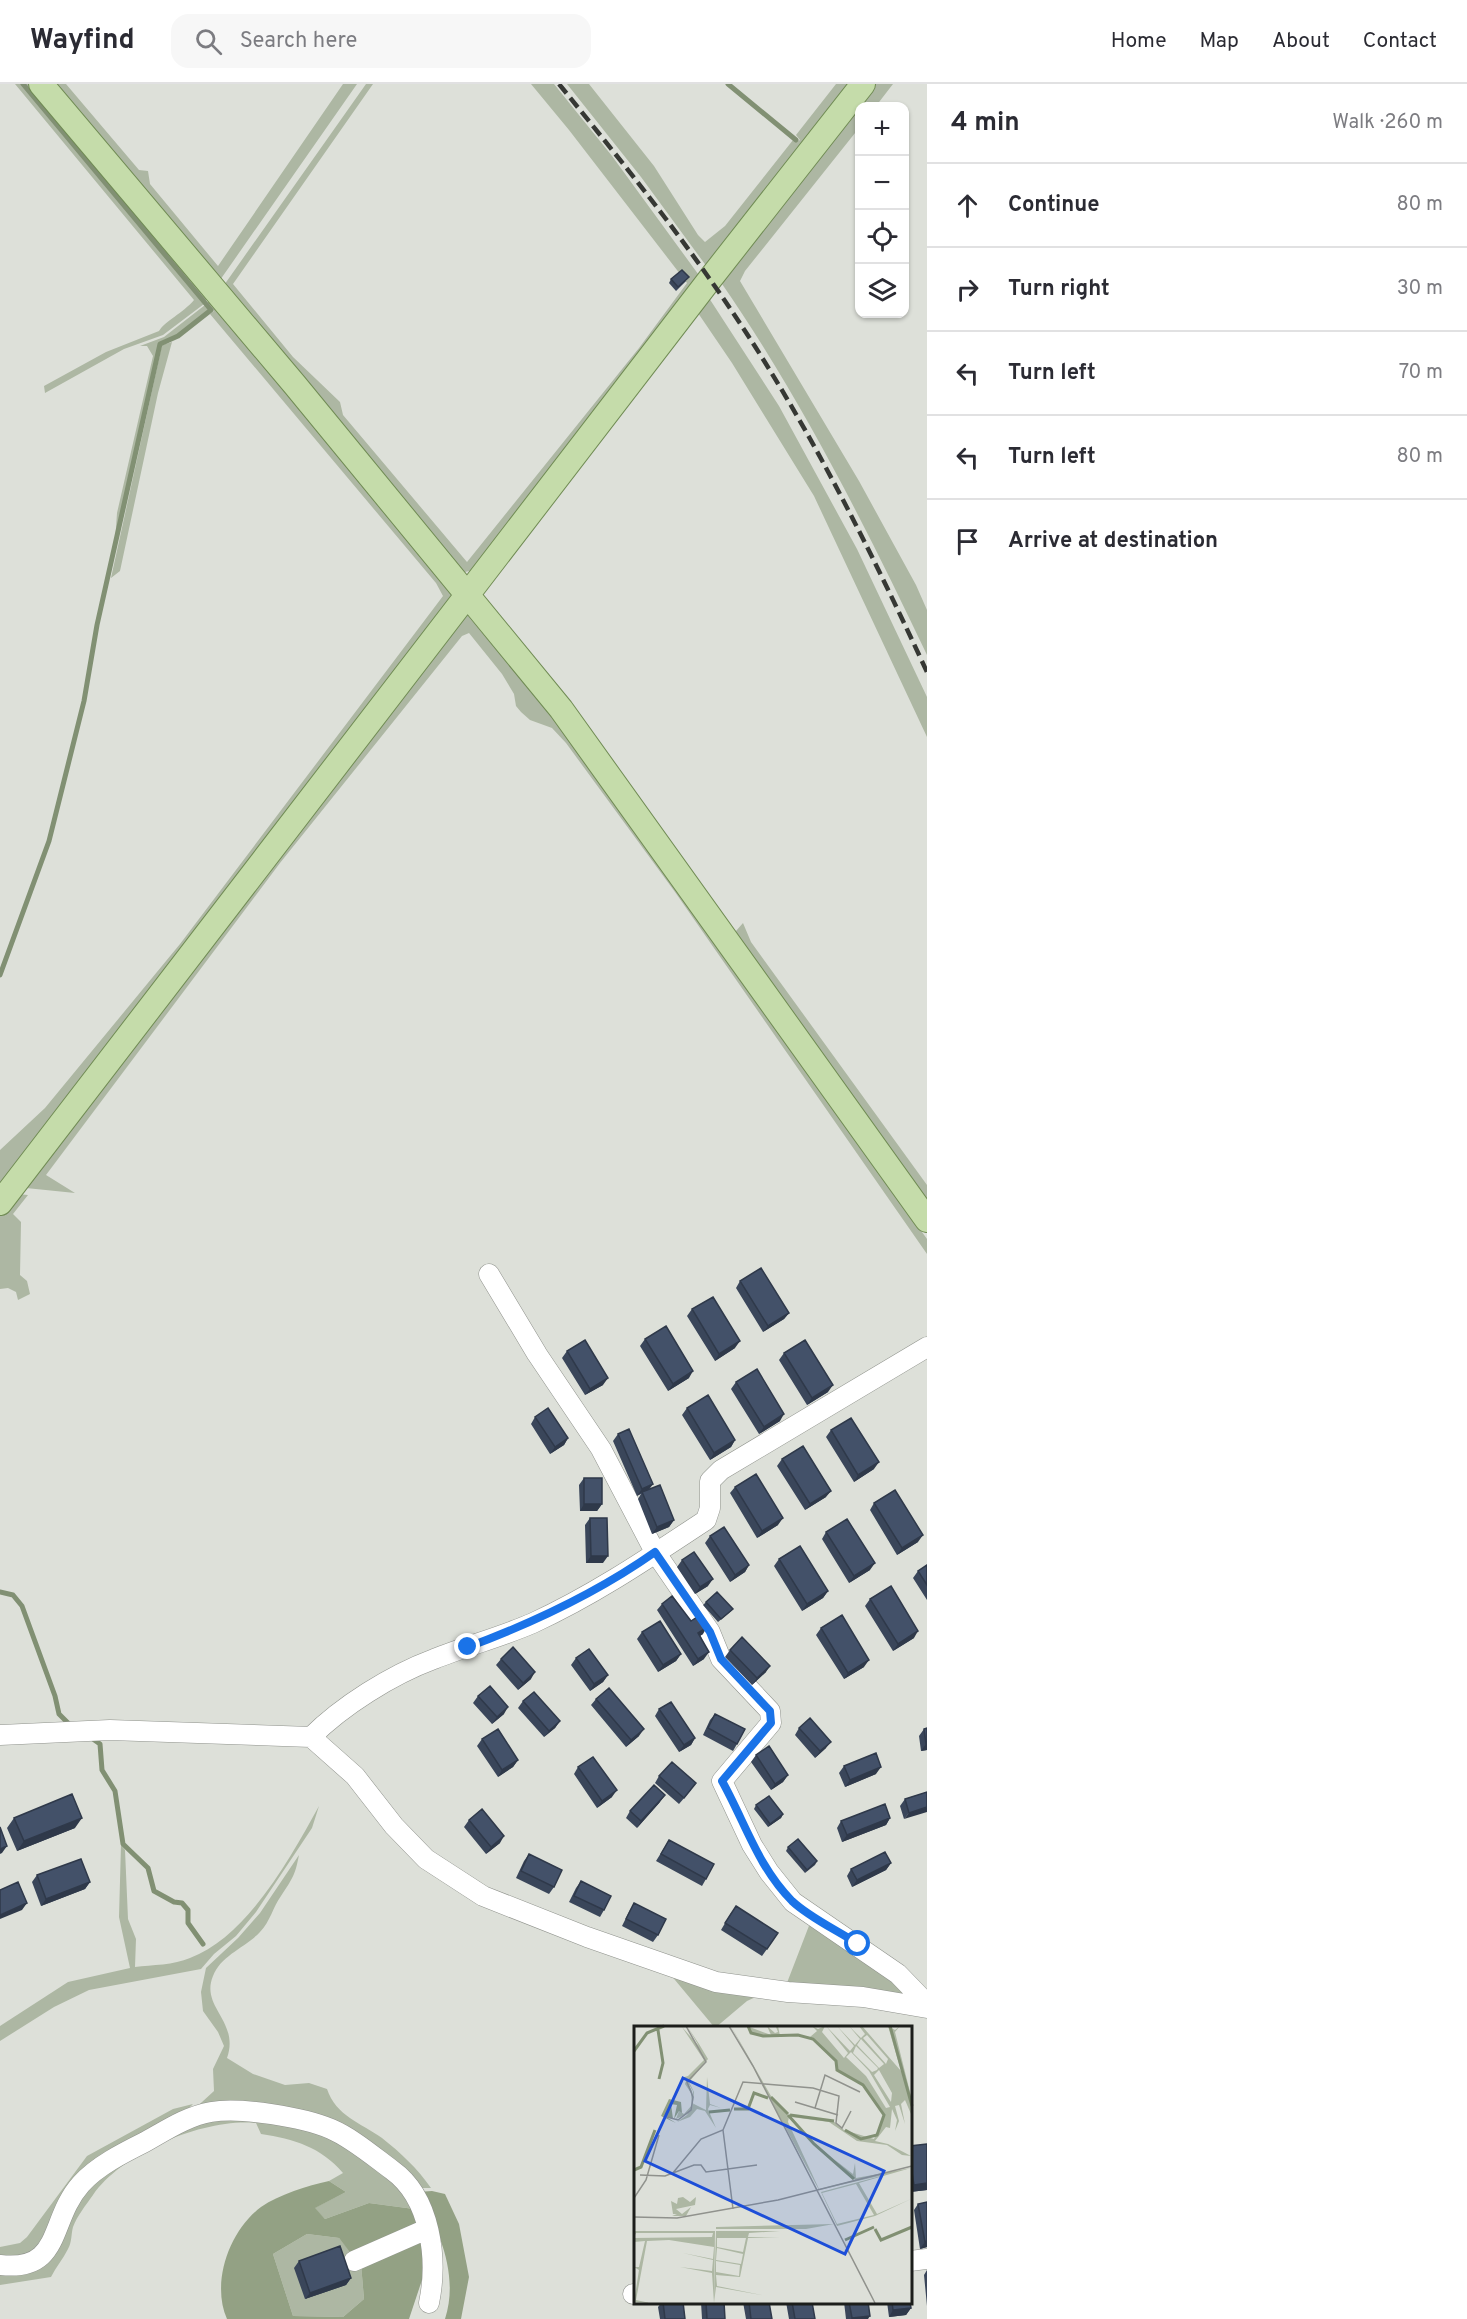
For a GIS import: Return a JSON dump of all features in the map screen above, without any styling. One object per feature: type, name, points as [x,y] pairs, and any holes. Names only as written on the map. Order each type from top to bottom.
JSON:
[{"type":"main road","points":[[41,84],[295,385],[561,709],[927,1220]]},
{"type":"main road","points":[[0,1203],[863,84]]},
{"type":"street","points":[[489,1274],[537,1354],[601,1449],[655,1552],[710,1632],[721,1659],[770,1711],[771,1723],[722,1781],[752,1845],[769,1872],[793,1902],[898,1974],[927,2006]]},
{"type":"street","points":[[311,1737],[333,1715],[357,1699],[431,1660],[532,1623],[606,1585],[706,1520],[710,1508],[710,1481],[721,1470],[927,1347]]},
{"type":"street","points":[[0,1736],[110,1730],[311,1737],[355,1776],[394,1826],[426,1859],[483,1896],[587,1937],[716,1982],[927,2006]]},
{"type":"street","points":[[0,2265],[20,2267],[34,2263],[42,2256],[64,2210],[80,2185],[95,2172],[132,2148],[182,2122],[211,2112],[268,2113],[332,2129],[395,2172],[412,2191],[428,2229],[434,2279],[429,2302]]},
{"type":"street","points":[[354,2262],[428,2229]]},
{"type":"street","points":[[912,2261],[927,2259]]},
{"type":"green space","points":[[15,84],[21,84],[204,304],[163,335],[124,349],[45,393],[44,386],[106,352],[159,331],[194,300]]},
{"type":"green space","points":[[23,84],[35,84],[210,295],[205,302]]},
{"type":"green space","points":[[48,84],[66,84],[139,170],[148,171],[150,184],[218,266],[343,84],[357,84],[218,283]]},
{"type":"green space","points":[[366,84],[373,84],[233,284],[293,357],[340,402],[343,415],[467,562],[639,348],[687,283],[531,84],[554,84],[612,156],[701,278],[474,570],[465,572],[455,566],[222,288]]},
{"type":"green space","points":[[567,84],[589,84],[654,166],[698,235],[705,242],[725,226],[793,140],[796,142],[800,140],[796,135],[836,84],[855,84],[707,267],[641,177]]},
{"type":"green space","points":[[876,84],[893,84],[879,102],[862,102]]},
{"type":"green space","points":[[855,111],[855,133],[745,271],[740,281],[859,481],[916,585],[927,610],[927,655],[880,559],[805,417],[750,325],[720,281]]},
{"type":"green space","points":[[709,298],[779,406],[857,549],[927,697],[927,737],[814,496],[732,363],[698,313]]},
{"type":"green space","points":[[213,299],[452,593],[451,599],[0,1185],[0,1150],[45,1108],[180,944],[443,596],[436,583],[210,314],[214,311],[207,303]]},
{"type":"green space","points":[[205,305],[209,310],[177,335],[159,343],[115,542],[117,513],[153,356],[147,346],[140,346],[164,337]]},
{"type":"green space","points":[[172,342],[158,393],[120,571],[111,578],[162,345]]},
{"type":"green space","points":[[467,615],[558,723],[927,1239],[927,1254],[675,892],[566,743],[552,728],[530,720],[521,712],[502,674],[469,633],[462,636],[280,863],[46,1175],[75,1193],[26,1188],[462,616]]},
{"type":"green space","points":[[743,923],[751,942],[927,1185],[927,1206],[738,939],[736,931]]},
{"type":"green space","points":[[17,1194],[28,1195],[13,1214],[21,1222],[20,1275],[27,1281],[30,1294],[18,1300],[16,1292],[8,1288],[0,1289],[0,1215]]},
{"type":"green space","points":[[319,1806],[312,1828],[256,1912],[236,1936],[214,1954],[201,1969],[89,1990],[54,2007],[0,2041],[0,2026],[68,1982],[130,1968],[119,1917],[121,1845],[125,1850],[128,1919],[136,1939],[135,1967],[177,1962],[211,1948],[230,1933],[248,1914],[281,1871]]},
{"type":"green space","points":[[299,1855],[293,1877],[263,1928],[254,1938],[227,1957],[213,1976],[210,1987],[212,1997],[225,2024],[230,2045],[227,2058],[253,2074],[285,2085],[309,2083],[327,2089],[336,2106],[396,2149],[431,2188],[415,2188],[346,2129],[190,2113],[214,2091],[213,2069],[224,2046],[218,2032],[203,2011],[201,1992],[206,1968],[238,1938],[260,1913]]},
{"type":"green space","points":[[812,1918],[855,1946],[908,1995],[785,1988]]},
{"type":"green space","points":[[665,1968],[760,1995],[747,2001],[717,2026],[713,2026]]},
{"type":"green space","points":[[193,2104],[181,2116],[94,2166],[36,2254],[0,2260],[0,2247],[20,2243],[27,2237],[87,2156],[173,2109]]},
{"type":"green space","points":[[210,2118],[251,2118],[315,2131],[348,2148],[387,2175],[414,2209],[369,2203],[325,2219],[314,2208],[346,2192],[329,2181],[343,2173],[335,2164],[306,2146],[261,2134],[256,2123],[213,2126],[166,2141],[144,2152],[106,2179],[77,2219],[66,2253],[51,2277],[0,2285],[0,2268],[19,2271],[82,2190],[133,2154]]},
{"type":"green space","points":[[329,2181],[346,2192],[315,2208],[325,2219],[369,2203],[414,2209],[421,2225],[353,2256],[339,2238],[307,2234],[273,2254],[293,2316],[343,2317],[364,2299],[361,2264],[423,2235],[427,2265],[409,2319],[227,2319],[221,2290],[222,2274],[232,2243],[240,2230],[250,2217],[268,2202],[294,2191]]},
{"type":"green space","points":[[432,2191],[445,2194],[459,2224],[469,2277],[461,2319],[445,2319],[450,2286],[445,2254],[433,2222],[417,2192]]},
{"type":"green space","points":[[307,2234],[339,2238],[361,2264],[364,2299],[343,2317],[293,2316],[273,2254]]},
{"type":"building","points":[[682,270],[689,277],[678,287],[671,279]]},
{"type":"building","points":[[761,1268],[789,1313],[768,1326],[740,1281]]},
{"type":"building","points":[[713,1297],[740,1341],[719,1354],[692,1309]]},
{"type":"building","points":[[666,1326],[693,1371],[673,1384],[645,1339]]},
{"type":"building","points":[[585,1340],[608,1378],[590,1389],[567,1351]]},
{"type":"building","points":[[805,1340],[833,1385],[812,1398],[784,1353]]},
{"type":"building","points":[[757,1369],[784,1414],[764,1427],[736,1382]]},
{"type":"building","points":[[708,1395],[735,1440],[714,1453],[687,1408]]},
{"type":"building","points":[[548,1408],[568,1438],[555,1447],[535,1417]]},
{"type":"building","points":[[851,1418],[879,1462],[858,1475],[831,1430]]},
{"type":"building","points":[[629,1429],[653,1484],[642,1489],[618,1434]]},
{"type":"building","points":[[803,1446],[831,1491],[810,1504],[782,1459]]},
{"type":"building","points":[[756,1474],[783,1518],[762,1531],[735,1487]]},
{"type":"building","points":[[584,1478],[602,1478],[602,1504],[584,1504]]},
{"type":"building","points":[[660,1485],[674,1520],[657,1527],[642,1492]]},
{"type":"building","points":[[895,1490],[923,1535],[902,1548],[874,1503]]},
{"type":"building","points":[[590,1518],[607,1518],[608,1556],[591,1556]]},
{"type":"building","points":[[847,1519],[875,1563],[854,1576],[826,1532]]},
{"type":"building","points":[[724,1527],[749,1565],[735,1575],[710,1536]]},
{"type":"building","points":[[800,1546],[828,1591],[807,1604],[779,1559]]},
{"type":"building","points":[[694,1552],[713,1579],[700,1587],[682,1560]]},
{"type":"building","points":[[927,1565],[927,1585],[918,1571]]},
{"type":"building","points":[[891,1586],[918,1631],[898,1644],[870,1599]]},
{"type":"building","points":[[717,1592],[733,1609],[721,1619],[706,1602]]},
{"type":"building","points":[[672,1596],[691,1621],[700,1615],[707,1627],[698,1633],[709,1652],[698,1659],[662,1604]]},
{"type":"building","points":[[842,1615],[869,1660],[848,1673],[821,1628]]},
{"type":"building","points":[[660,1621],[681,1654],[663,1665],[642,1632]]},
{"type":"building","points":[[742,1637],[770,1666],[757,1678],[730,1650]]},
{"type":"building","points":[[513,1647],[535,1672],[523,1683],[501,1659]]},
{"type":"building","points":[[589,1649],[608,1675],[594,1684],[576,1658]]},
{"type":"building","points":[[490,1686],[508,1707],[497,1717],[478,1696]]},
{"type":"building","points":[[609,1688],[644,1729],[631,1740],[596,1699]]},
{"type":"building","points":[[534,1692],[560,1721],[549,1731],[523,1701]]},
{"type":"building","points":[[671,1702],[695,1738],[684,1745],[659,1709]]},
{"type":"building","points":[[715,1714],[745,1729],[737,1744],[708,1728]]},
{"type":"building","points":[[810,1718],[831,1742],[820,1751],[799,1728]]},
{"type":"building","points":[[927,1728],[927,1744],[926,1744],[924,1729]]},
{"type":"building","points":[[498,1729],[518,1760],[502,1770],[482,1739]]},
{"type":"building","points":[[769,1746],[788,1775],[775,1784],[756,1755]]},
{"type":"building","points":[[876,1753],[881,1767],[850,1780],[844,1766]]},
{"type":"building","points":[[593,1757],[617,1790],[602,1801],[578,1767]]},
{"type":"building","points":[[672,1762],[696,1783],[684,1798],[659,1776]]},
{"type":"building","points":[[654,1785],[665,1795],[641,1821],[630,1811]]},
{"type":"building","points":[[927,1792],[927,1807],[909,1813],[905,1799]]},
{"type":"building","points":[[72,1794],[82,1818],[24,1841],[14,1818]]},
{"type":"building","points":[[769,1796],[783,1814],[770,1824],[756,1805]]},
{"type":"building","points":[[885,1804],[890,1818],[847,1835],[841,1821]]},
{"type":"building","points":[[482,1809],[504,1836],[491,1847],[469,1820]]},
{"type":"building","points":[[0,1827],[7,1846],[0,1849]]},
{"type":"building","points":[[798,1839],[817,1861],[807,1870],[788,1847]]},
{"type":"building","points":[[669,1840],[714,1864],[706,1879],[661,1854]]},
{"type":"building","points":[[885,1852],[891,1863],[857,1880],[851,1869]]},
{"type":"building","points":[[529,1854],[562,1870],[554,1887],[521,1871]]},
{"type":"building","points":[[81,1859],[90,1882],[46,1899],[37,1875]]},
{"type":"building","points":[[581,1881],[611,1896],[604,1910],[574,1896]]},
{"type":"building","points":[[18,1882],[27,1903],[0,1915],[0,1890]]},
{"type":"building","points":[[634,1903],[666,1919],[658,1935],[626,1919]]},
{"type":"building","points":[[736,1906],[778,1933],[767,1949],[725,1923]]},
{"type":"building","points":[[927,2144],[927,2183],[914,2185],[912,2146]]},
{"type":"building","points":[[927,2202],[927,2241],[925,2242],[918,2204]]},
{"type":"building","points":[[340,2246],[351,2278],[310,2293],[299,2261]]},
{"type":"building","points":[[663,2304],[683,2304],[685,2319],[665,2319]]},
{"type":"building","points":[[706,2304],[724,2304],[725,2319],[707,2319]]},
{"type":"building","points":[[749,2304],[769,2304],[772,2319],[751,2319]]},
{"type":"building","points":[[792,2304],[812,2304],[815,2319],[795,2319]]},
{"type":"building","points":[[849,2304],[868,2304],[870,2316],[852,2318]]},
{"type":"building","points":[[892,2304],[910,2304],[911,2308],[893,2310]]},
{"type":"waterway","points":[[0,975],[49,841],[84,701],[97,625],[160,344],[178,336],[211,310],[23,84]]},
{"type":"waterway","points":[[728,84],[796,140]]},
{"type":"waterway","points":[[0,1592],[13,1595],[22,1606],[55,1696],[59,1714],[71,1726]]},
{"type":"waterway","points":[[93,1739],[100,1744],[102,1770],[115,1791],[123,1844],[148,1868],[154,1891],[174,1902],[182,1903],[188,1910],[188,1923],[203,1944]]},
{"type":"railway","points":[[559,84],[636,180],[741,324],[800,420],[827,470],[879,570],[927,672]]},
{"type":"route","points":[[468,1647],[532,1623],[606,1585],[655,1552],[681,1586],[710,1632],[721,1659],[770,1711],[771,1723],[722,1781],[734,1801],[752,1845],[769,1872],[793,1902],[858,1944]]}]
